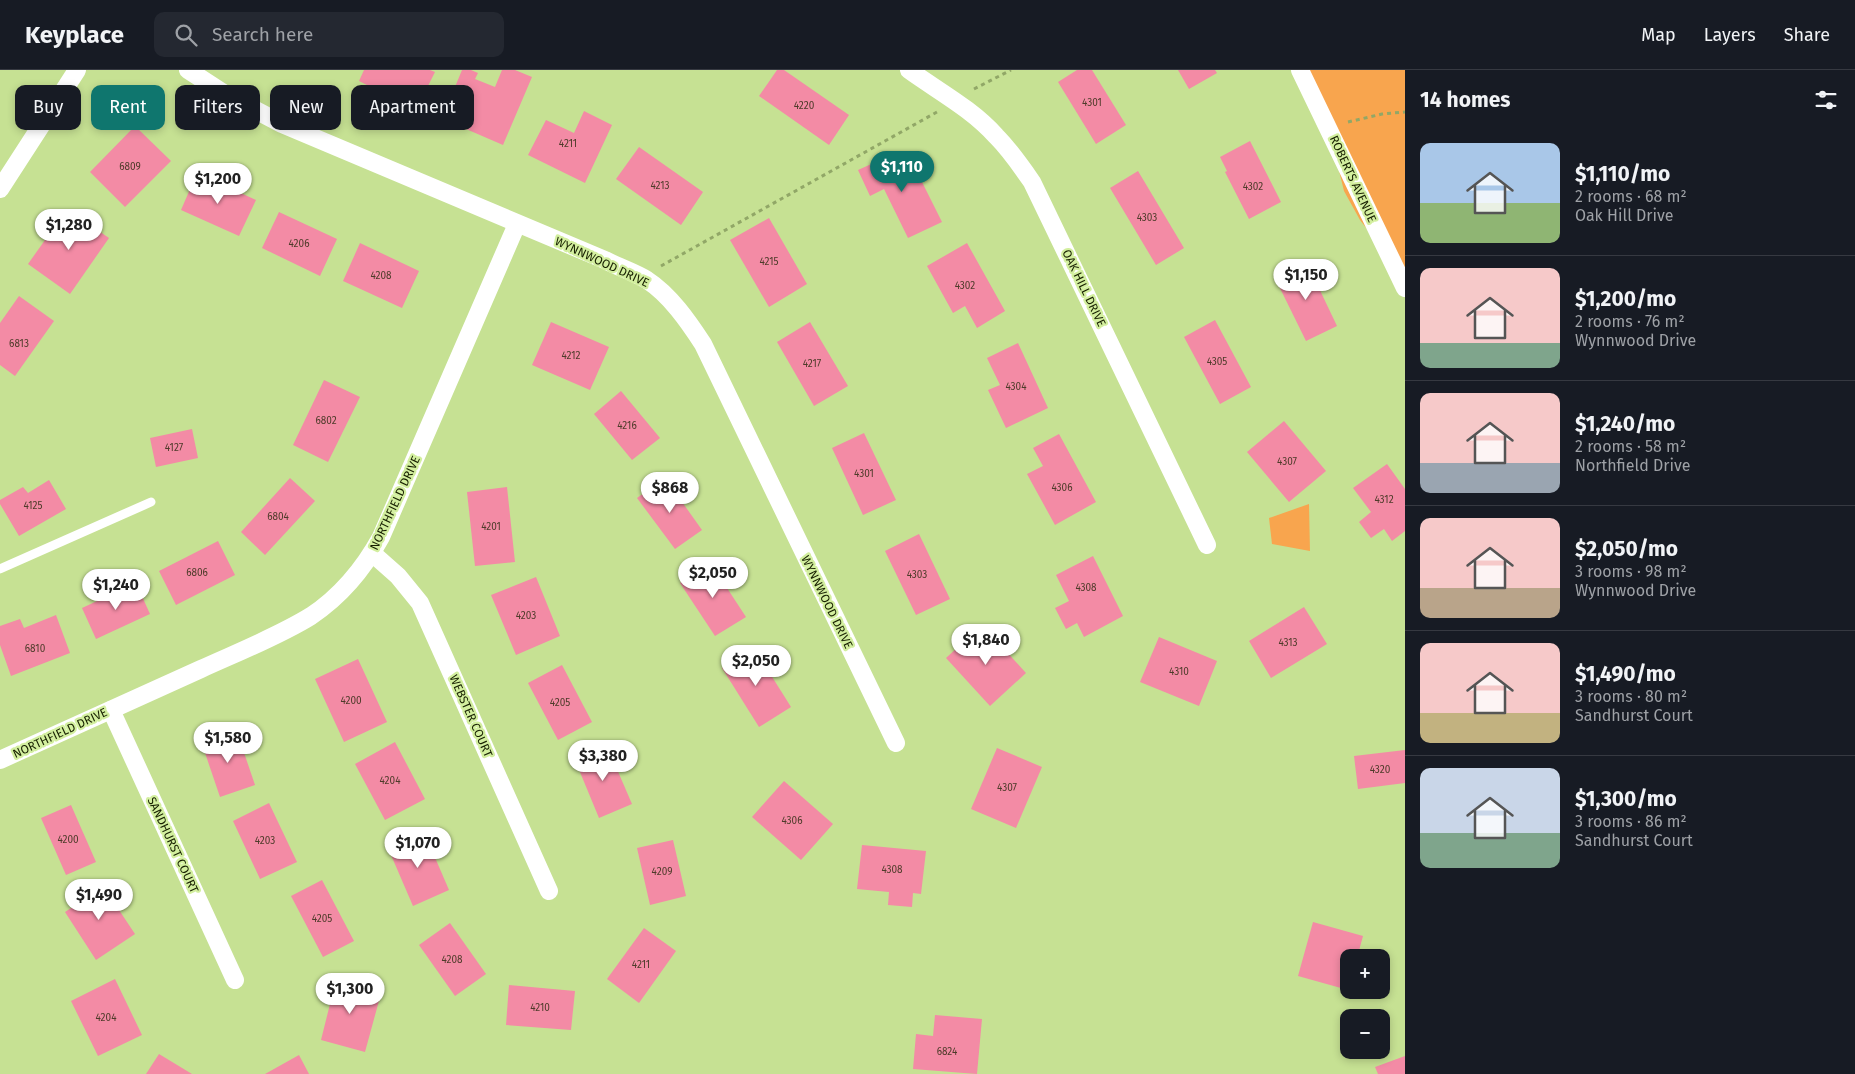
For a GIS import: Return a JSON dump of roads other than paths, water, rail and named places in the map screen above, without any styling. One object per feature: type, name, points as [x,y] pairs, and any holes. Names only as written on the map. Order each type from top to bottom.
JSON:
[{"type":"street","points":[[0,189],[77,70]]},
{"type":"street","name":"WYNNWOOD DRIVE","points":[[188,70],[225,94],[282,124],[647,280],[663,294],[689,324],[703,344],[896,744]]},
{"type":"street","name":"OAK HILL DRIVE","points":[[909,70],[967,110],[996,135],[1032,182],[1208,545]]},
{"type":"street","name":"ROBERTS AVENUE","points":[[1300,70],[1405,288]]},
{"type":"street","name":"NORTHFIELD DRIVE","points":[[0,760],[265,640],[310,616],[338,594],[372,554],[381,537],[517,224]]},
{"type":"street","name":"WEBSTER COURT","points":[[372,554],[398,576],[420,603],[549,892]]},
{"type":"street","name":"SANDHURST COURT","points":[[111,710],[235,980]]},
{"type":"lane","points":[[0,569],[151,502]]}]
